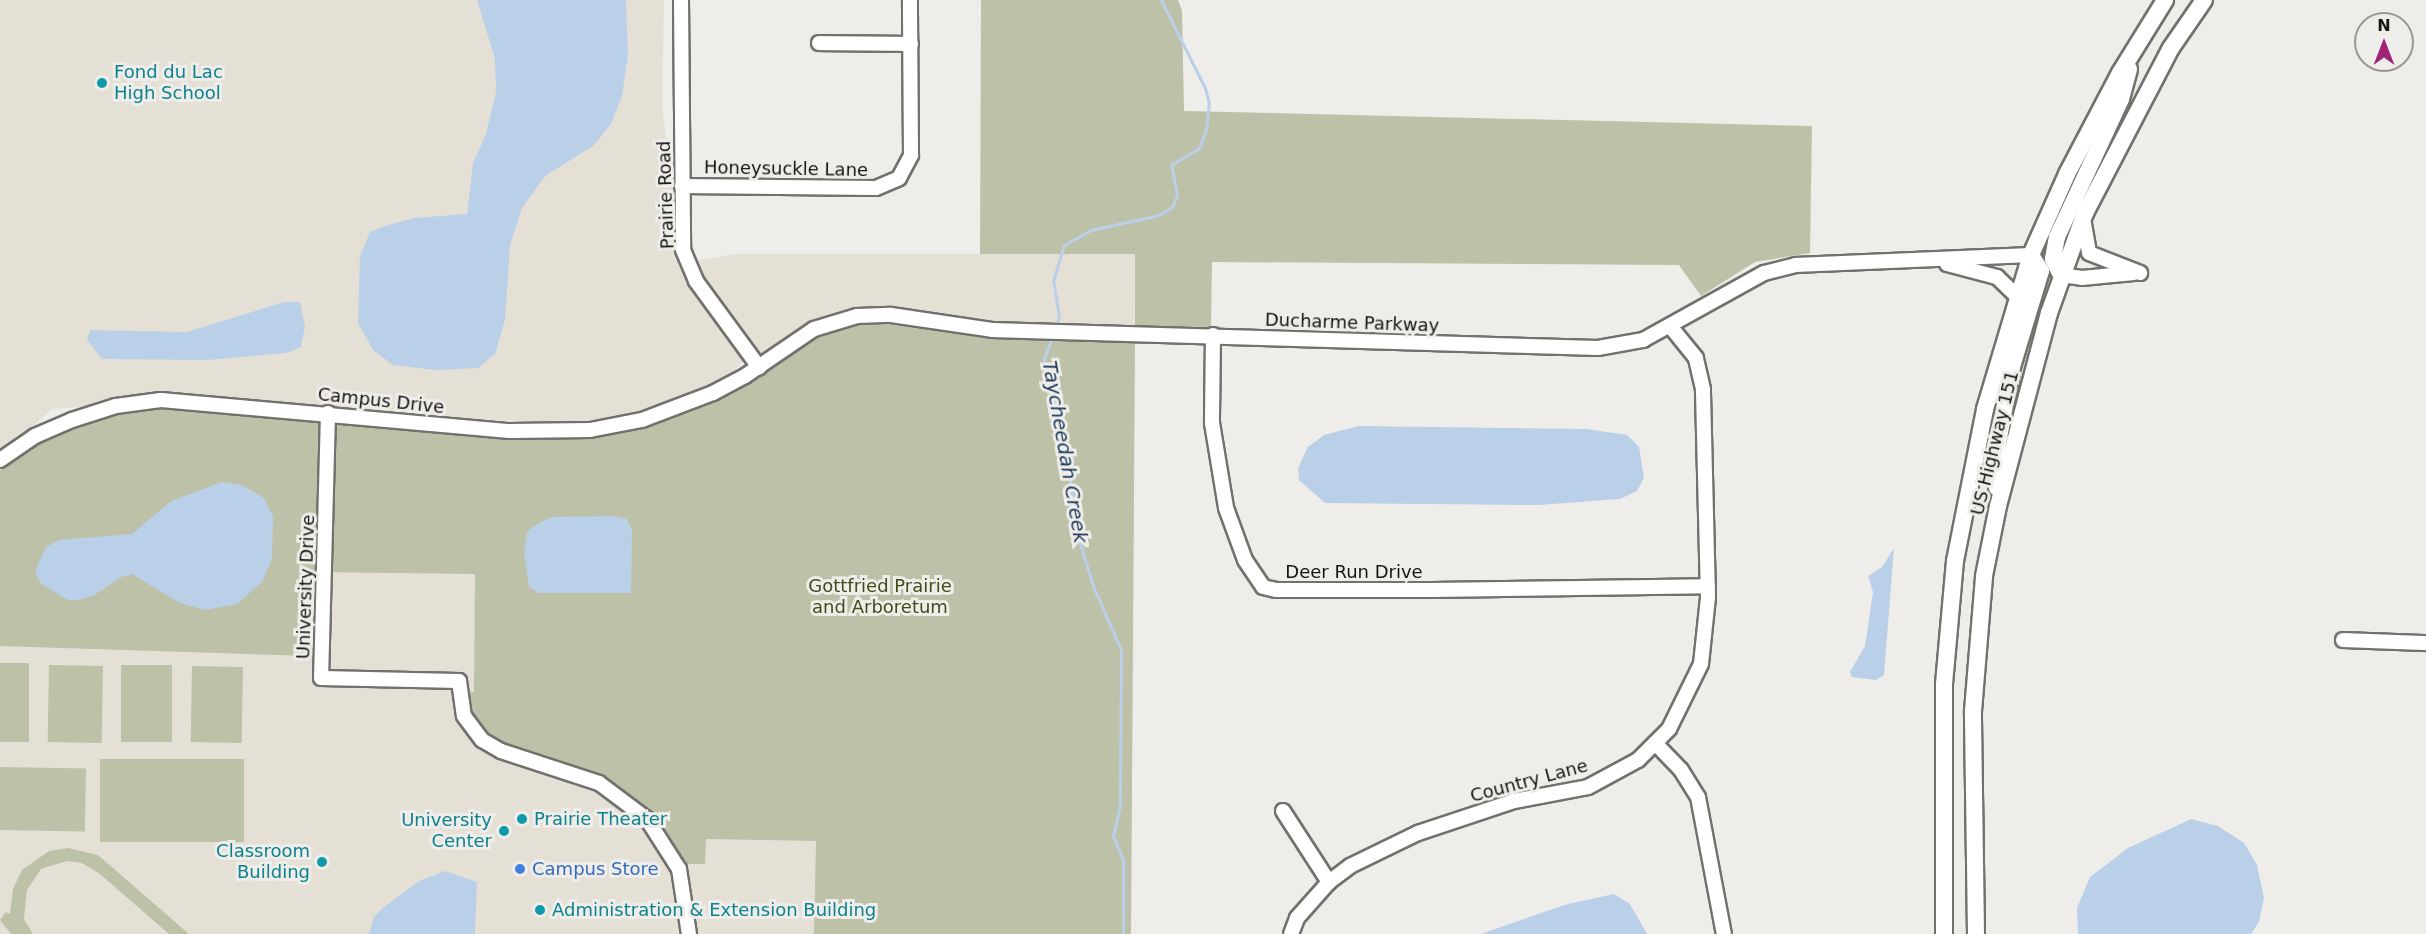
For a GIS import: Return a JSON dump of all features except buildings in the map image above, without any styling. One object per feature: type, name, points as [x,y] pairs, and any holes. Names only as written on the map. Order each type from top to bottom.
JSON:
[{"type":"main road","name":"US Highway 151","points":[[1944,934],[1944,684],[1955,561],[1985,409],[2031,255],[2067,174],[2133,50],[2165,0]]},
{"type":"main road","name":"US Highway 151","points":[[1976,934],[1973,711],[1984,576],[1998,506],[2061,275],[2085,213],[2165,58],[2204,0]]},
{"type":"main road","points":[[2061,275],[2053,259],[2054,243],[2121,99],[2133,50]]},
{"type":"main road","points":[[1998,506],[1996,454],[2012,367],[2041,271],[2031,255]]},
{"type":"street","name":"Prairie Road","points":[[681,0],[682,246],[687,265],[700,288],[759,367]]},
{"type":"street","points":[[819,44],[910,44],[910,0]]},
{"type":"street","name":"Honeysuckle Lane","points":[[682,186],[872,189],[889,184],[904,172],[911,155],[910,44]]},
{"type":"street","points":[[2061,275],[2082,278],[2140,273],[2089,253],[2084,234],[2085,213]]},
{"type":"street","name":"Ducharme Parkway","points":[[759,367],[814,329],[857,316],[891,315],[962,327],[1043,332],[1213,335],[1598,348],[1643,340],[1764,273],[1795,265],[1939,262],[2006,254],[2031,255]]},
{"type":"street","name":"Ducharme Parkway","points":[[1939,262],[1996,277],[2018,297]]},
{"type":"street","name":"Country Lane","points":[[1291,934],[1297,918],[1329,882],[1350,866],[1418,833],[1514,801],[1588,787],[1638,760],[1670,729],[1701,664],[1708,586],[1703,389],[1696,358],[1670,326]]},
{"type":"street","name":"Deer Run Drive","points":[[1213,335],[1212,423],[1226,508],[1245,560],[1263,587],[1276,590],[1431,590],[1708,586]]},
{"type":"street","name":"Campus Drive","points":[[0,460],[52,427],[134,403],[184,400],[510,431],[570,433],[664,412],[713,393],[759,367]]},
{"type":"street","name":"University Drive","points":[[328,413],[321,678],[459,681],[464,716],[482,740],[494,748],[599,783],[647,819],[678,869],[689,934]]},
{"type":"street","points":[[2343,640],[2426,643]]},
{"type":"street","points":[[1655,744],[1682,770],[1698,796],[1724,934]]},
{"type":"street","points":[[1283,811],[1329,882]]},
{"type":"shaded area","points":[[0,0],[664,0],[662,108],[684,254],[750,354],[733,372],[687,395],[634,413],[589,421],[535,423],[468,418],[466,427],[185,400],[52,409],[0,455]]},
{"type":"shaded area","name":"Gottfried Prairie and Arboretum","points":[[736,254],[1135,254],[1131,934],[0,934],[0,470],[136,410],[160,409],[518,440],[575,440],[647,427],[719,399],[768,369],[694,261]]},
{"type":"green space","points":[[981,0],[1178,0],[1182,11],[1184,111],[1812,126],[1810,253],[1755,262],[1701,296],[1679,265],[1212,262],[1211,327],[1135,326],[1135,254],[980,254]]},
{"type":"green space","name":"Gottfried Prairie and Arboretum","points":[[872,322],[979,337],[1135,343],[1131,934],[814,934],[816,841],[706,839],[705,864],[683,864],[650,816],[618,788],[581,769],[488,737],[471,719],[465,692],[474,692],[475,574],[312,572],[309,656],[0,646],[0,470],[44,439],[77,424],[110,415],[160,409],[518,440],[595,438],[647,427],[690,412],[734,391],[817,336]]},
{"type":"green space","points":[[0,663],[29,663],[29,742],[0,742]]},
{"type":"green space","points":[[49,665],[103,666],[102,743],[48,742]]},
{"type":"green space","points":[[121,665],[172,665],[172,742],[121,742]]},
{"type":"green space","points":[[192,666],[243,667],[242,743],[191,742]]},
{"type":"green space","points":[[100,759],[244,759],[244,842],[100,842]]},
{"type":"green space","points":[[0,767],[86,769],[85,831],[0,830]]},
{"type":"green space","points":[[68,848],[98,855],[189,934],[169,934],[100,874],[82,863],[67,861],[41,869],[27,890],[24,919],[33,934],[11,934],[0,920],[6,912],[10,914],[13,889],[22,870],[49,851]]},
{"type":"water","points":[[477,0],[626,0],[628,55],[622,96],[611,124],[593,146],[545,176],[522,208],[510,245],[505,320],[495,354],[478,368],[435,370],[393,365],[373,350],[358,323],[360,256],[370,232],[382,227],[414,218],[467,214],[473,163],[486,134],[496,92],[495,59]]},
{"type":"water","points":[[284,302],[300,302],[305,326],[301,347],[286,353],[208,360],[102,359],[87,340],[90,330],[187,332]]},
{"type":"water","points":[[1359,426],[1587,429],[1627,435],[1639,447],[1644,478],[1637,491],[1620,499],[1539,505],[1325,503],[1299,480],[1298,468],[1308,447],[1324,435]]},
{"type":"water","points":[[222,482],[242,485],[264,498],[273,517],[272,559],[262,582],[237,604],[205,610],[180,603],[132,574],[121,577],[93,596],[77,600],[68,600],[41,584],[35,571],[46,547],[59,540],[132,534],[171,501]]},
{"type":"water","points":[[614,516],[627,519],[632,530],[631,593],[538,593],[529,587],[524,553],[527,532],[534,526],[551,517]]},
{"type":"water","points":[[1894,548],[1884,675],[1876,680],[1852,677],[1850,672],[1865,646],[1873,592],[1868,576],[1882,567]]},
{"type":"water","points":[[2191,819],[2218,826],[2244,843],[2257,865],[2264,898],[2259,922],[2251,934],[2078,934],[2077,908],[2090,877],[2128,848]]},
{"type":"water","points":[[445,871],[477,882],[475,934],[369,934],[374,917],[384,907],[419,881]]},
{"type":"water","points":[[1614,894],[1630,904],[1647,934],[1481,934],[1564,905]]},
{"type":"waterway","name":"Taycheedah Creek","points":[[1055,328],[1059,317],[1053,281],[1064,245],[1091,230],[1159,215],[1172,207],[1177,195],[1171,165],[1199,148],[1206,130],[1209,103],[1205,88],[1161,0]]},
{"type":"waterway","name":"Taycheedah Creek","points":[[1052,337],[1044,359],[1068,466],[1078,536],[1093,586],[1121,650],[1120,806],[1113,836],[1123,860],[1123,934]]},
{"type":"place","name":"Fond du Lac High School","points":[[102,83]]},
{"type":"place","name":"Prairie Theater","points":[[522,819]]},
{"type":"place","name":"University Center","points":[[504,831]]},
{"type":"place","name":"Classroom Building","points":[[322,862]]},
{"type":"place","name":"Campus Store","points":[[520,869]]},
{"type":"place","name":"Administration & Extension Building","points":[[540,910]]}]
